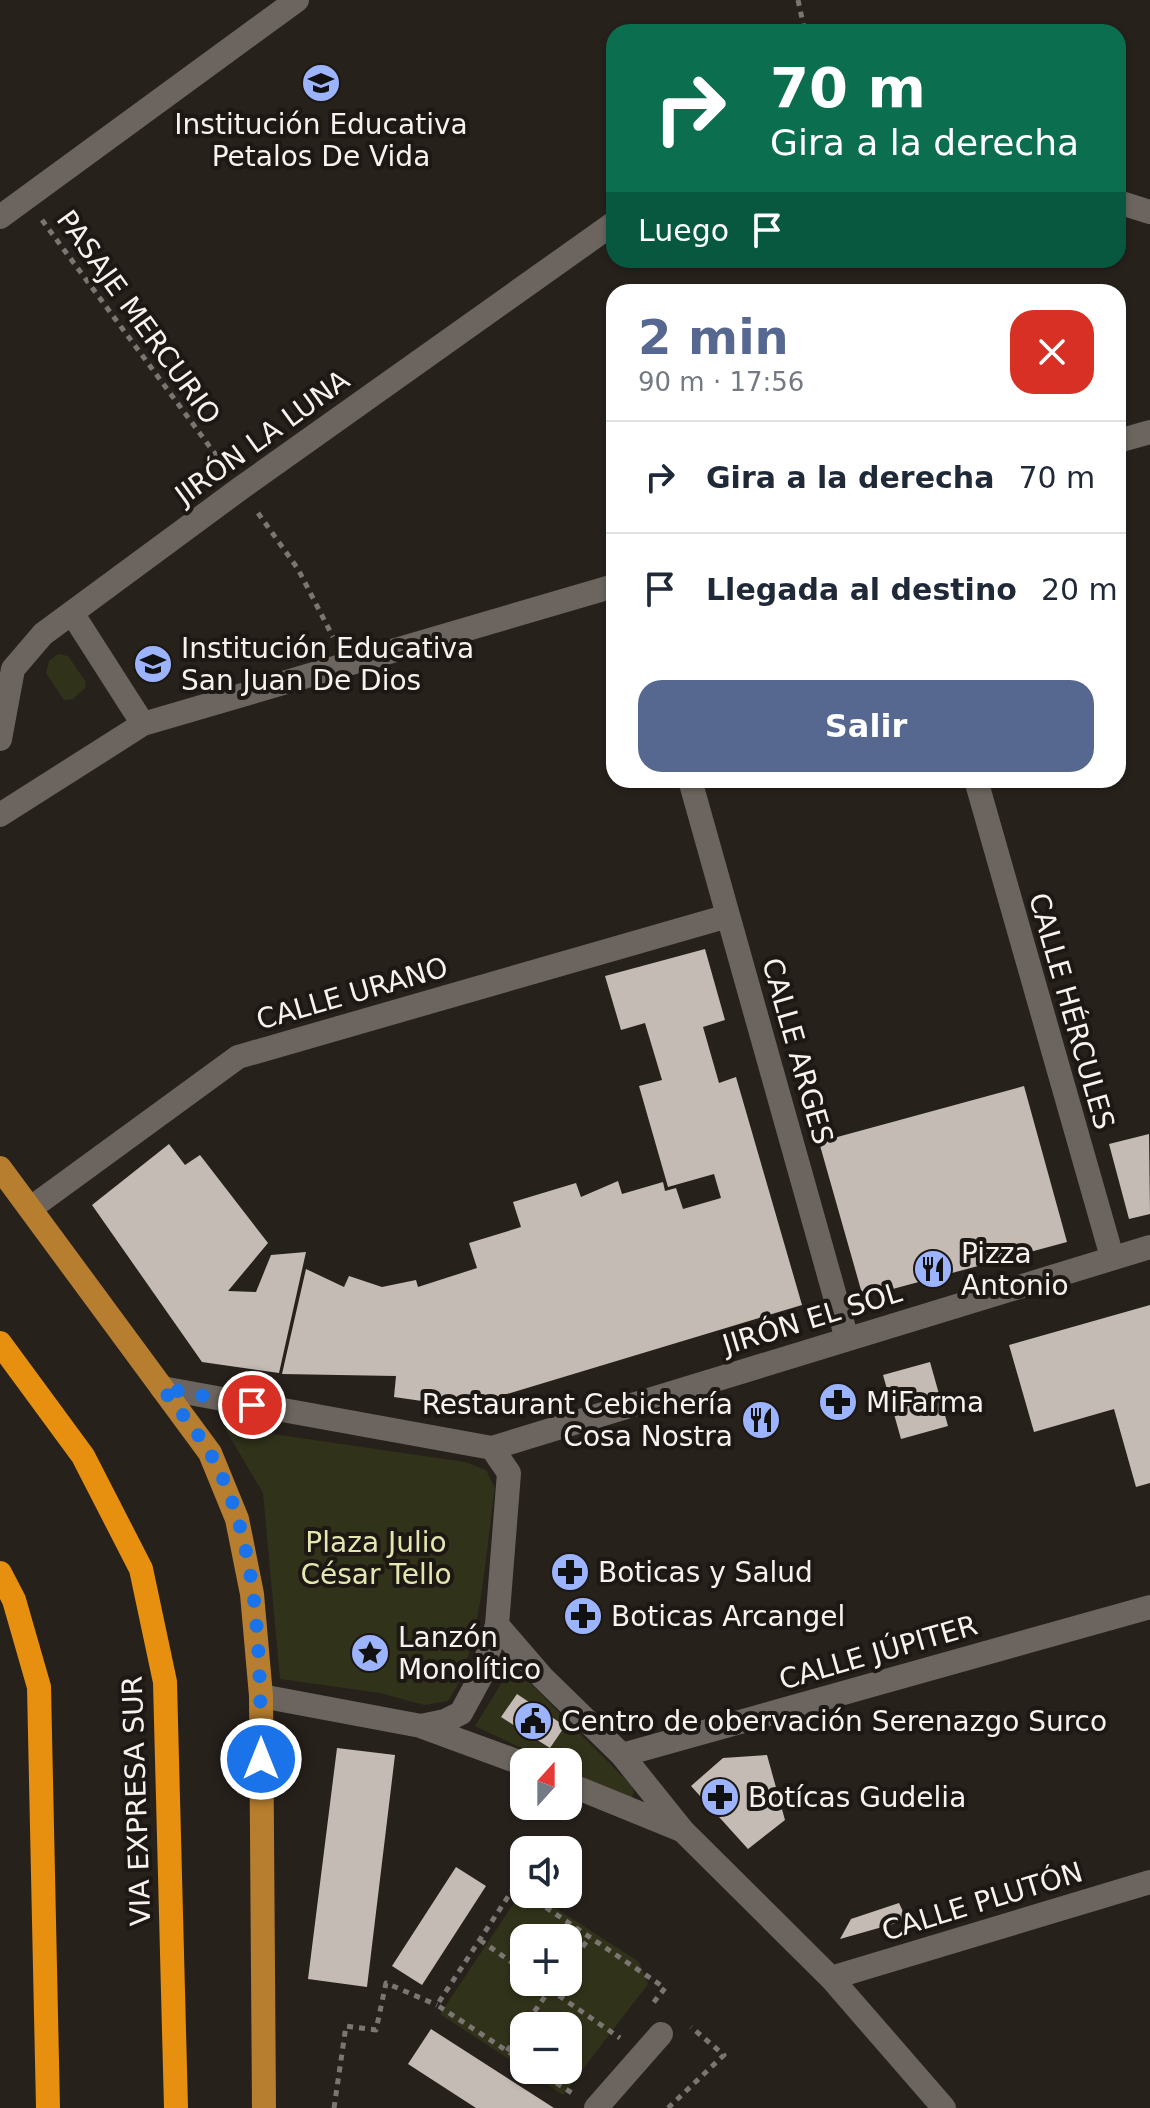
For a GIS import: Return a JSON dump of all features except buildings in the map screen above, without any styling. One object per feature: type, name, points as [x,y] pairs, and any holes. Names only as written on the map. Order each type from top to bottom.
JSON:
[{"type":"highway","name":"VIA EXPRESA SUR","points":[[0,1343],[83,1456],[141,1569],[165,1682],[176,2108]]},
{"type":"highway","points":[[0,1573],[14,1600],[39,1687],[48,2108]]},
{"type":"main road","points":[[0,1168],[210,1453],[237,1519],[252,1594],[261,1696],[264,2108]]},
{"type":"street","points":[[0,217],[297,0]]},
{"type":"street","points":[[1126,204],[1150,212]]},
{"type":"street","name":"JIRÓN LA LUNA","points":[[0,739],[13,669],[43,634],[241,488],[606,229]]},
{"type":"street","points":[[1126,439],[1150,432]]},
{"type":"street","points":[[0,815],[143,724],[606,588]]},
{"type":"street","points":[[72,613],[143,724]]},
{"type":"street","name":"CALLE ARGES","points":[[692,788],[847,1339]]},
{"type":"street","name":"CALLE HÉRCULES","points":[[978,788],[1112,1257]]},
{"type":"street","name":"CALLE URANO","points":[[31,1208],[238,1057],[728,916]]},
{"type":"street","name":"JIRÓN EL SOL","points":[[492,1448],[1150,1247]]},
{"type":"street","points":[[162,1388],[492,1448],[509,1473],[497,1625],[480,1678],[461,1713],[445,1721],[421,1726]]},
{"type":"street","name":"CALLE JÚPITER","points":[[622,1755],[1150,1607]]},
{"type":"street","points":[[497,1625],[543,1678],[622,1755],[683,1831],[831,1978],[944,2108]]},
{"type":"street","points":[[261,1696],[421,1726],[510,1759]]},
{"type":"street","points":[[582,1790],[683,1831]]},
{"type":"street","name":"CALLE PLUTÓN","points":[[831,1978],[1150,1882]]},
{"type":"street","points":[[588,2103],[670,2026]]},
{"type":"path","points":[[798,0],[803,24]]},
{"type":"path","name":"PASAJE MERCURIO","points":[[26,198],[298,569],[323,613],[340,666]]},
{"type":"path","points":[[437,2005],[510,1894]]},
{"type":"path","points":[[547,1908],[665,1988],[648,2009]]},
{"type":"path","points":[[582,1948],[590,1937]]},
{"type":"path","points":[[480,1940],[510,1961]]},
{"type":"path","points":[[334,2108],[346,2026],[376,2030],[386,1983],[437,2005],[510,2053]]},
{"type":"path","points":[[507,2051],[545,1996]]},
{"type":"path","points":[[560,1996],[624,2041]]},
{"type":"path","points":[[656,1999],[668,2008]]},
{"type":"path","points":[[668,2108],[724,2055],[670,2026]]},
{"type":"path","points":[[615,2052],[632,2030]]},
{"type":"path","points":[[558,2084],[588,2103]]},
{"type":"green space","points":[[58,654],[68,656],[86,682],[85,688],[73,699],[64,700],[46,673],[49,661]]},
{"type":"green space","name":"Plaza Julio César Tello","points":[[224,1427],[465,1462],[486,1470],[495,1488],[480,1599],[468,1657],[448,1701],[424,1705],[380,1693],[280,1679],[263,1493]]},
{"type":"green space","points":[[509,1671],[518,1672],[632,1786],[634,1793],[630,1800],[582,1777],[582,1748],[521,1748],[475,1726]]},
{"type":"green space","points":[[511,1908],[556,1908],[580,1924],[510,1924],[510,1996],[582,1996],[582,1925],[639,1962],[648,1984],[582,2070],[582,2012],[510,2012],[510,2060],[440,2014]]},
{"type":"green space","points":[[546,2084],[571,2084],[563,2095]]},
{"type":"place","name":"Institución Educativa Petalos De Vida","points":[[321,83]]},
{"type":"place","name":"Institución Educativa San Juan De Dios","points":[[153,664]]},
{"type":"place","name":"Pizza Antonio","points":[[933,1269]]},
{"type":"place","name":"MiFarma","points":[[838,1402]]},
{"type":"place","name":"Restaurant Cebichería Cosa Nostra","points":[[761,1420]]},
{"type":"place","name":"Boticas y Salud","points":[[570,1572]]},
{"type":"place","name":"Boticas Arcangel","points":[[583,1616]]},
{"type":"place","name":"Lanzón Monolítico","points":[[370,1653]]},
{"type":"place","name":"Centro de obervación Serenazgo Surco","points":[[533,1721]]},
{"type":"place","name":"Botícas Gudelia","points":[[720,1797]]},
{"type":"route","points":[[252,1405],[162,1388],[210,1453],[237,1519],[252,1594],[261,1696],[261,1759]]}]
